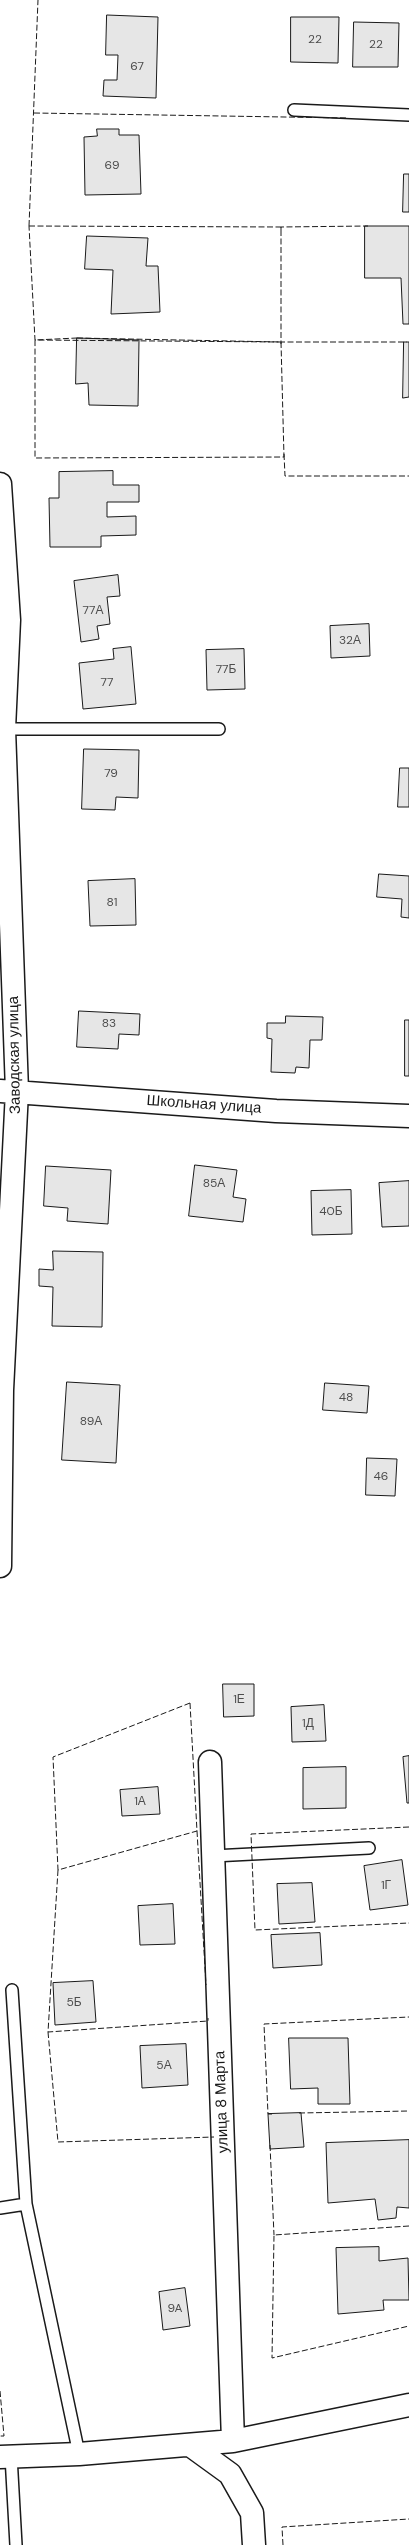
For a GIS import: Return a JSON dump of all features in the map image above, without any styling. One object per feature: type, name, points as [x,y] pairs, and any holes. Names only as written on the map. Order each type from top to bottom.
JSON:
[{"type":"street","name":"Заводская улица","points":[[0,484],[2,578],[8,620],[4,728],[9,1091],[0,1566]]},
{"type":"street","name":"Школьная улица","points":[[9,1091],[276,1111],[409,1116]]},
{"type":"street","name":"улица 8 Марта","points":[[210,1762],[233,2441]]},
{"type":"street","points":[[6,2457],[79,2454],[233,2441],[409,2405]]},
{"type":"street","points":[[190,2444],[230,2474],[252,2513],[254,2545]]},
{"type":"lane","points":[[294,110],[409,115]]},
{"type":"lane","points":[[4,728],[219,728]]},
{"type":"lane","points":[[213,1856],[369,1848]]},
{"type":"lane","points":[[12,1990],[26,2204],[79,2454]]},
{"type":"lane","points":[[0,2208],[26,2204]]},
{"type":"lane","points":[[6,2457],[16,2545]]},
{"type":"building","points":[[107,15],[158,17],[156,98],[103,96],[104,80],[117,80],[118,55],[106,55]]},
{"type":"building","points":[[291,17],[339,17],[338,63],[291,62]]},
{"type":"building","points":[[354,22],[399,23],[398,67],[353,67]]},
{"type":"building","points":[[97,129],[119,129],[119,135],[139,135],[141,194],[85,195],[84,137],[97,136]]},
{"type":"building","points":[[404,174],[409,174],[409,212],[403,212]]},
{"type":"building","points":[[365,226],[409,226],[409,324],[403,324],[401,278],[365,278]]},
{"type":"building","points":[[87,236],[148,238],[146,266],[158,266],[160,312],[111,314],[113,270],[85,269]]},
{"type":"building","points":[[77,338],[139,340],[138,406],[89,405],[88,383],[76,384]]},
{"type":"building","points":[[404,342],[409,342],[409,397],[403,398]]},
{"type":"building","points":[[113,471],[113,485],[139,485],[139,502],[107,502],[107,517],[136,516],[136,535],[101,536],[101,547],[50,547],[49,498],[59,498],[59,472]]},
{"type":"building","points":[[118,575],[120,596],[107,597],[110,624],[97,626],[99,639],[81,642],[74,581]]},
{"type":"building","points":[[369,624],[370,656],[331,658],[330,626]]},
{"type":"building","points":[[131,647],[136,704],[83,709],[79,663],[114,659],[113,649]]},
{"type":"building","points":[[244,649],[245,689],[207,690],[206,650]]},
{"type":"building","points":[[84,749],[139,750],[138,798],[116,797],[115,810],[82,809]]},
{"type":"building","points":[[400,768],[409,768],[409,807],[398,807]]},
{"type":"building","points":[[379,874],[409,876],[409,918],[401,917],[402,899],[377,897]]},
{"type":"building","points":[[135,879],[136,925],[90,926],[88,881]]},
{"type":"building","points":[[79,1011],[140,1014],[139,1035],[119,1034],[118,1049],[77,1047]]},
{"type":"building","points":[[286,1016],[323,1017],[322,1040],[310,1040],[309,1068],[296,1067],[295,1073],[271,1072],[272,1039],[267,1038],[267,1023],[285,1023]]},
{"type":"building","points":[[405,1020],[409,1020],[409,1076],[405,1076]]},
{"type":"building","points":[[195,1165],[237,1170],[233,1197],[246,1199],[243,1222],[189,1216]]},
{"type":"building","points":[[46,1166],[111,1170],[108,1224],[67,1221],[68,1208],[44,1206]]},
{"type":"building","points":[[409,1181],[409,1226],[382,1227],[379,1183]]},
{"type":"building","points":[[351,1190],[352,1234],[312,1235],[311,1191]]},
{"type":"building","points":[[53,1251],[103,1252],[102,1327],[52,1326],[53,1287],[39,1286],[39,1269],[53,1270]]},
{"type":"building","points":[[67,1382],[120,1385],[116,1463],[62,1460]]},
{"type":"building","points":[[325,1383],[369,1386],[367,1413],[323,1410]]},
{"type":"building","points":[[367,1458],[397,1459],[395,1496],[366,1495]]},
{"type":"building","points":[[223,1684],[254,1684],[254,1716],[224,1717]]},
{"type":"building","points":[[324,1705],[326,1741],[292,1742],[291,1707]]},
{"type":"building","points":[[409,1756],[409,1803],[407,1803],[403,1757]]},
{"type":"building","points":[[346,1767],[346,1808],[303,1809],[303,1768]]},
{"type":"building","points":[[158,1787],[160,1814],[122,1816],[120,1790]]},
{"type":"building","points":[[402,1860],[408,1905],[370,1910],[364,1866]]},
{"type":"building","points":[[312,1883],[315,1922],[279,1924],[277,1884]]},
{"type":"building","points":[[173,1904],[175,1944],[140,1945],[138,1906]]},
{"type":"building","points":[[320,1933],[322,1965],[273,1968],[271,1935]]},
{"type":"building","points":[[93,1981],[96,2022],[55,2025],[53,1983]]},
{"type":"building","points":[[289,2038],[348,2038],[350,2104],[318,2104],[318,2088],[291,2089]]},
{"type":"building","points":[[186,2044],[188,2085],[142,2088],[140,2046]]},
{"type":"building","points":[[301,2113],[304,2147],[270,2149],[268,2114]]},
{"type":"building","points":[[409,2140],[409,2208],[397,2207],[396,2218],[378,2220],[375,2199],[328,2203],[326,2143]]},
{"type":"building","points":[[379,2247],[379,2261],[408,2258],[409,2300],[383,2300],[384,2310],[338,2314],[336,2248]]},
{"type":"building","points":[[185,2288],[190,2326],[163,2330],[159,2292]]},
{"type":"fence","points":[[29,226],[38,0]]},
{"type":"fence","points":[[34,113],[347,118]]},
{"type":"fence","points":[[29,226],[281,227],[281,342],[35,340],[29,226]]},
{"type":"fence","points":[[281,230],[281,227],[368,226]]},
{"type":"fence","points":[[77,338],[281,342],[284,457],[35,458],[35,340],[77,338]]},
{"type":"fence","points":[[281,344],[281,342],[407,342]]},
{"type":"fence","points":[[284,454],[285,476],[409,476]]},
{"type":"fence","points":[[190,1703],[197,1831],[58,1870],[53,1757],[190,1703]]},
{"type":"fence","points":[[409,1827],[251,1834],[255,1930],[409,1923]]},
{"type":"fence","points":[[197,1831],[206,1985]]},
{"type":"fence","points":[[58,1870],[48,2032],[208,2021],[208,2018]]},
{"type":"fence","points":[[272,2114],[268,2114],[264,2024],[409,2017]]},
{"type":"fence","points":[[48,2032],[58,2142],[214,2137]]},
{"type":"fence","points":[[299,2113],[409,2111]]},
{"type":"fence","points":[[270,2145],[274,2235]]},
{"type":"fence","points":[[409,2226],[274,2235],[272,2358],[409,2326]]},
{"type":"fence","points":[[0,2391],[4,2436],[0,2436]]},
{"type":"fence","points":[[283,2545],[282,2527],[409,2519]]}]
